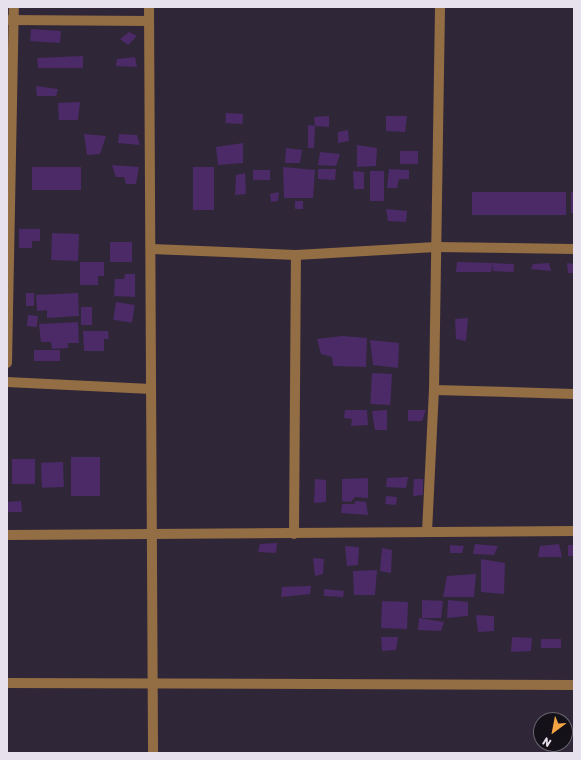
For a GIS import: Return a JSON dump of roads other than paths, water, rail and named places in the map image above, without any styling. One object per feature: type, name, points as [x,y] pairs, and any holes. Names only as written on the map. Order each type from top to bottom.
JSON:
[{"type":"street","points":[[7,362],[10,20],[14,7]]},
{"type":"street","points":[[149,7],[152,249],[151,389],[154,684],[153,753]]},
{"type":"street","points":[[427,532],[434,390],[440,7]]},
{"type":"street","points":[[10,20],[149,20]]},
{"type":"street","points":[[152,249],[296,255],[436,247],[574,249]]},
{"type":"street","points":[[294,534],[296,255]]},
{"type":"street","points":[[7,382],[151,389]]},
{"type":"street","points":[[434,390],[574,394]]},
{"type":"street","points":[[7,535],[574,531]]},
{"type":"street","points":[[7,683],[574,685]]}]
